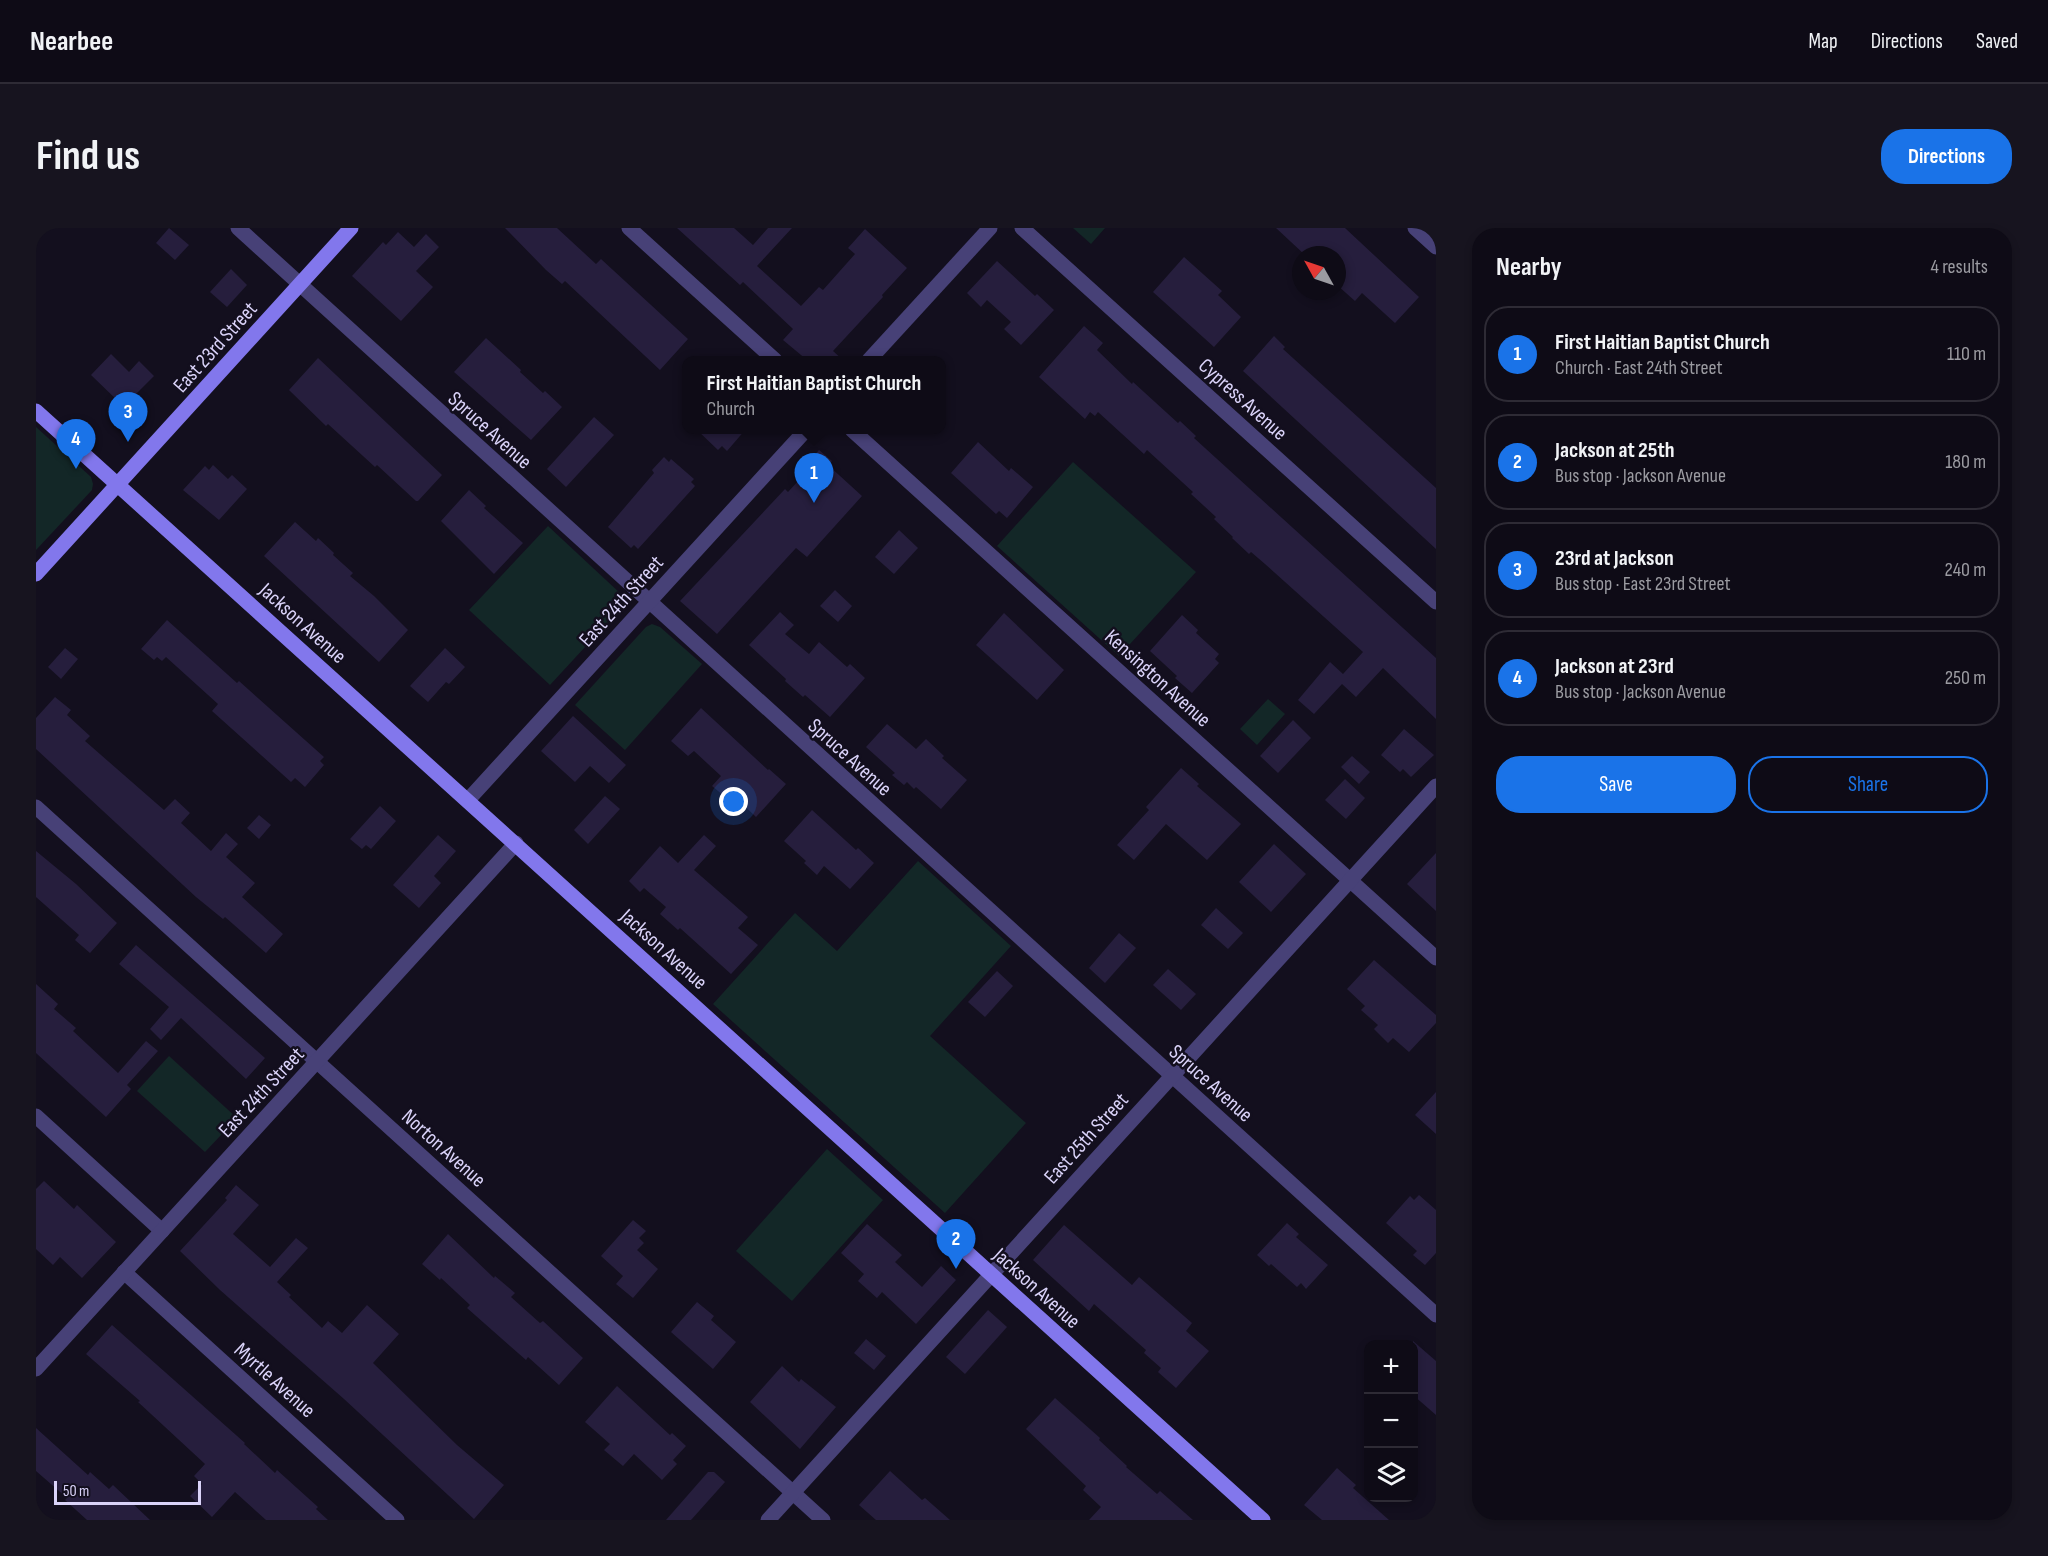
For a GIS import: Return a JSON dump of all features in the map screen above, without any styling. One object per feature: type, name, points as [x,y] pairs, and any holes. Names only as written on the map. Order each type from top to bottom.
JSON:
[{"type":"street","name":"Spruce Avenue","points":[[238,228],[1436,1315]]},
{"type":"street","name":"East 23rd Street","points":[[36,574],[351,228]]},
{"type":"street","points":[[629,228],[771,356]]},
{"type":"street","points":[[873,356],[990,228]]},
{"type":"street","name":"Cypress Avenue","points":[[1022,228],[1436,602]]},
{"type":"street","points":[[1415,228],[1436,247]]},
{"type":"street","name":"Jackson Avenue","points":[[36,411],[1263,1520]]},
{"type":"street","name":"East 24th Street","points":[[468,800],[801,434]]},
{"type":"street","name":"Kensington Avenue","points":[[858,434],[1436,958]]},
{"type":"street","name":"East 25th Street","points":[[768,1520],[1436,786]]},
{"type":"street","name":"Norton Avenue","points":[[36,807],[823,1520]]},
{"type":"street","name":"East 24th Street","points":[[36,1369],[516,843]]},
{"type":"street","points":[[36,1116],[162,1231]]},
{"type":"street","name":"Myrtle Avenue","points":[[124,1272],[397,1520]]},
{"type":"green space","points":[[1073,228],[1105,228],[1091,244]]},
{"type":"green space","points":[[36,427],[91,477],[93,484],[92,490],[36,550]]},
{"type":"green space","points":[[1073,462],[1196,572],[1119,656],[997,546]]},
{"type":"green space","points":[[548,526],[621,594],[622,607],[550,685],[469,610]]},
{"type":"green space","points":[[652,624],[660,627],[702,664],[625,750],[575,705],[646,627]]},
{"type":"green space","points":[[1268,699],[1285,714],[1257,745],[1240,729]]},
{"type":"green space","points":[[918,861],[1011,946],[930,1036],[1026,1123],[945,1213],[713,1004],[795,913],[837,951]]},
{"type":"green space","points":[[169,1056],[237,1118],[205,1152],[137,1091]]},
{"type":"green space","points":[[827,1149],[883,1200],[792,1301],[736,1251]]},
{"type":"building","points":[[169,228],[189,245],[175,260],[156,243]]},
{"type":"building","points":[[505,228],[557,228],[596,264],[601,259],[688,339],[660,370],[565,281],[562,284],[546,270]]},
{"type":"building","points":[[677,228],[734,228],[753,245],[768,228],[792,228],[757,266],[801,306],[819,287],[823,290],[855,254],[848,248],[865,229],[907,268],[833,351],[839,356],[802,356],[783,340],[793,329],[743,282],[740,285]]},
{"type":"building","points":[[1276,228],[1345,228],[1419,297],[1395,323],[1362,293],[1355,301],[1346,293],[1346,246],[1295,246]]},
{"type":"building","points":[[398,232],[414,247],[426,234],[439,247],[416,271],[433,287],[401,321],[352,276],[383,242],[386,245]]},
{"type":"building","points":[[1184,257],[1222,291],[1218,295],[1241,317],[1214,347],[1153,292]]},
{"type":"building","points":[[997,261],[1054,310],[1021,345],[1004,329],[1011,322],[987,300],[981,307],[967,293]]},
{"type":"building","points":[[231,269],[247,285],[227,307],[210,292]]},
{"type":"building","points":[[1084,326],[1103,343],[1097,350],[1132,384],[1133,382],[1178,423],[1180,421],[1196,436],[1194,438],[1436,658],[1436,719],[1383,668],[1356,697],[1342,684],[1314,714],[1298,700],[1330,662],[1343,674],[1363,652],[1265,564],[1251,552],[1249,554],[1214,519],[1216,517],[1191,494],[1193,492],[1147,450],[1144,454],[1098,412],[1095,416],[1090,412],[1085,419],[1039,377]]},
{"type":"building","points":[[1274,336],[1285,347],[1283,349],[1436,488],[1436,549],[1243,371]]},
{"type":"building","points":[[486,338],[543,393],[545,391],[562,407],[531,440],[454,372]]},
{"type":"building","points":[[111,354],[129,372],[139,361],[154,376],[128,402],[119,402],[91,375]]},
{"type":"building","points":[[318,358],[442,475],[418,501],[377,465],[375,467],[328,424],[326,426],[289,390]]},
{"type":"building","points":[[594,417],[614,435],[566,487],[547,469]]},
{"type":"building","points":[[701,434],[742,434],[727,451],[722,446],[718,450]]},
{"type":"building","points":[[978,442],[1009,471],[1011,468],[1033,487],[1007,518],[999,511],[996,514],[951,473]]},
{"type":"building","points":[[819,450],[832,461],[828,465],[862,496],[807,557],[796,548],[717,634],[680,601],[785,489],[788,492],[810,468],[807,464]]},
{"type":"building","points":[[664,457],[669,462],[671,459],[694,479],[691,482],[695,486],[638,549],[634,545],[631,548],[608,527],[654,473],[652,470]]},
{"type":"building","points":[[213,465],[228,479],[232,475],[247,489],[219,520],[183,490],[205,466],[209,470]]},
{"type":"building","points":[[469,490],[486,506],[484,508],[523,543],[494,574],[441,521]]},
{"type":"building","points":[[295,522],[316,541],[318,538],[334,553],[333,555],[353,573],[350,576],[408,630],[379,662],[264,556]]},
{"type":"building","points":[[899,530],[918,548],[894,574],[875,557]]},
{"type":"building","points":[[835,590],[852,606],[838,622],[820,606]]},
{"type":"building","points":[[780,612],[794,625],[785,634],[809,654],[819,642],[847,667],[850,664],[865,678],[830,717],[785,681],[786,679],[749,645]]},
{"type":"building","points":[[1004,613],[1064,670],[1037,700],[976,645]]},
{"type":"building","points":[[1182,615],[1198,630],[1196,633],[1219,654],[1215,659],[1219,663],[1192,693],[1150,651]]},
{"type":"building","points":[[167,620],[324,757],[320,761],[324,765],[305,787],[295,778],[291,782],[212,711],[218,704],[166,657],[162,661],[157,657],[154,660],[141,649]]},
{"type":"building","points":[[65,648],[78,659],[61,679],[48,667]]},
{"type":"building","points":[[445,648],[465,667],[449,684],[446,682],[428,702],[410,686]]},
{"type":"building","points":[[55,697],[71,710],[67,715],[90,736],[85,741],[164,810],[175,799],[190,813],[181,823],[211,851],[226,833],[238,844],[226,857],[255,883],[242,897],[283,934],[266,953],[225,917],[223,919],[196,897],[36,749],[36,718]]},
{"type":"building","points":[[701,708],[786,784],[756,817],[734,796],[730,801],[712,786],[721,776],[694,751],[688,756],[671,741]]},
{"type":"building","points":[[573,716],[626,765],[609,783],[590,766],[575,782],[541,751]]},
{"type":"building","points":[[1293,720],[1311,738],[1278,773],[1260,756]]},
{"type":"building","points":[[887,724],[916,749],[926,739],[944,756],[942,758],[967,780],[941,809],[916,787],[914,789],[907,782],[904,785],[892,775],[895,773],[866,747]]},
{"type":"building","points":[[1404,729],[1434,755],[1411,777],[1403,769],[1400,772],[1381,755]]},
{"type":"building","points":[[1352,756],[1370,772],[1359,784],[1341,767]]},
{"type":"building","points":[[1181,768],[1199,784],[1197,786],[1241,824],[1207,860],[1166,824],[1134,860],[1117,845],[1149,810],[1146,807]]},
{"type":"building","points":[[1345,779],[1365,798],[1346,819],[1325,800]]},
{"type":"building","points":[[605,796],[620,809],[588,844],[574,830]]},
{"type":"building","points":[[380,806],[396,821],[371,849],[366,845],[362,849],[350,839]]},
{"type":"building","points":[[812,810],[856,850],[858,848],[874,863],[850,889],[824,866],[817,875],[804,863],[806,861],[784,841]]},
{"type":"building","points":[[259,815],[271,825],[259,839],[247,828]]},
{"type":"building","points":[[438,835],[456,851],[434,876],[441,883],[419,908],[393,885]]},
{"type":"building","points":[[704,835],[716,846],[694,870],[748,917],[738,928],[758,945],[731,974],[680,928],[678,930],[660,914],[666,907],[644,888],[640,892],[629,881],[660,846],[678,863]]},
{"type":"building","points":[[1274,844],[1306,874],[1271,912],[1239,882]]},
{"type":"building","points":[[36,851],[76,884],[117,923],[90,953],[75,940],[79,935],[36,897]]},
{"type":"building","points":[[1436,853],[1436,911],[1407,884]]},
{"type":"building","points":[[1216,908],[1243,933],[1228,949],[1201,925]]},
{"type":"building","points":[[1119,933],[1136,948],[1105,983],[1089,968]]},
{"type":"building","points":[[136,945],[265,1058],[246,1079],[181,1018],[161,1040],[150,1029],[169,1007],[119,964]]},
{"type":"building","points":[[1374,960],[1436,1015],[1436,1023],[1409,1052],[1393,1038],[1388,1043],[1374,1029],[1378,1025],[1361,1010],[1365,1006],[1347,989]]},
{"type":"building","points":[[1168,969],[1196,994],[1181,1010],[1153,985]]},
{"type":"building","points":[[997,971],[1013,986],[985,1017],[968,1002]]},
{"type":"building","points":[[36,984],[58,1004],[54,1009],[76,1028],[73,1031],[118,1073],[146,1041],[158,1051],[127,1085],[131,1089],[106,1117],[36,1053]]},
{"type":"building","points":[[1436,1092],[1436,1134],[1415,1115]]},
{"type":"building","points":[[44,1181],[74,1209],[77,1205],[116,1242],[82,1278],[60,1257],[53,1265],[36,1249],[36,1189]]},
{"type":"building","points":[[236,1185],[259,1205],[233,1234],[270,1267],[296,1238],[308,1248],[277,1282],[291,1295],[289,1297],[322,1328],[328,1321],[342,1333],[367,1305],[399,1334],[373,1363],[457,1445],[504,1485],[474,1519],[344,1399],[220,1290],[180,1251],[227,1200],[225,1198]]},
{"type":"building","points":[[1419,1195],[1436,1210],[1436,1253],[1425,1265],[1413,1255],[1417,1251],[1386,1223],[1410,1196],[1414,1200]]},
{"type":"building","points":[[633,1220],[646,1231],[639,1238],[644,1243],[637,1250],[658,1269],[633,1298],[616,1284],[623,1276],[601,1256]]},
{"type":"building","points":[[1287,1223],[1299,1234],[1296,1237],[1328,1265],[1306,1289],[1301,1283],[1297,1287],[1257,1255]]},
{"type":"building","points":[[867,1224],[902,1255],[895,1262],[922,1287],[941,1266],[956,1280],[916,1324],[882,1292],[877,1298],[858,1281],[864,1274],[841,1253]]},
{"type":"building","points":[[1064,1225],[1132,1285],[1139,1277],[1192,1323],[1186,1331],[1209,1351],[1176,1388],[1158,1372],[1161,1368],[1144,1353],[1146,1350],[1094,1304],[1089,1311],[1033,1260]]},
{"type":"building","points":[[448,1234],[494,1278],[495,1276],[515,1293],[511,1297],[540,1323],[543,1321],[583,1358],[559,1385],[528,1357],[526,1360],[467,1308],[470,1305],[422,1264]]},
{"type":"building","points":[[697,1302],[714,1316],[711,1320],[736,1342],[713,1369],[671,1332]]},
{"type":"building","points":[[988,1310],[1007,1327],[965,1374],[946,1357]]},
{"type":"building","points":[[112,1325],[245,1443],[275,1473],[277,1470],[318,1507],[316,1509],[328,1520],[266,1520],[235,1492],[212,1517],[190,1496],[202,1484],[194,1476],[205,1464],[138,1402],[140,1401],[86,1354]]},
{"type":"building","points":[[866,1339],[886,1356],[874,1370],[854,1353]]},
{"type":"building","points":[[1418,1345],[1436,1361],[1436,1415],[1418,1399]]},
{"type":"building","points":[[782,1366],[799,1382],[801,1379],[836,1407],[800,1449],[750,1402]]},
{"type":"building","points":[[617,1386],[670,1435],[672,1433],[686,1446],[673,1460],[677,1464],[662,1480],[634,1454],[623,1466],[604,1450],[610,1444],[585,1422]]},
{"type":"building","points":[[1055,1398],[1100,1438],[1099,1440],[1126,1467],[1157,1494],[1160,1491],[1193,1520],[1089,1520],[1101,1507],[1083,1490],[1086,1486],[1026,1429]]},
{"type":"building","points":[[36,1428],[88,1475],[90,1472],[109,1489],[113,1485],[150,1520],[87,1520],[65,1500],[67,1498],[36,1471]]},
{"type":"building","points":[[1337,1468],[1356,1485],[1353,1488],[1364,1498],[1364,1502],[1369,1502],[1389,1520],[1322,1520],[1304,1505]]},
{"type":"building","points":[[890,1471],[922,1500],[925,1498],[950,1520],[876,1520],[859,1505]]},
{"type":"building","points":[[708,1472],[714,1472],[725,1482],[691,1520],[666,1520]]},
{"type":"place","name":"23rd at Jackson","points":[[128,442]]},
{"type":"place","name":"Jackson at 23rd","points":[[76,469]]},
{"type":"place","name":"First Haitian Baptist Church","points":[[814,503]]},
{"type":"place","name":"Jackson at 25th","points":[[956,1269]]}]
